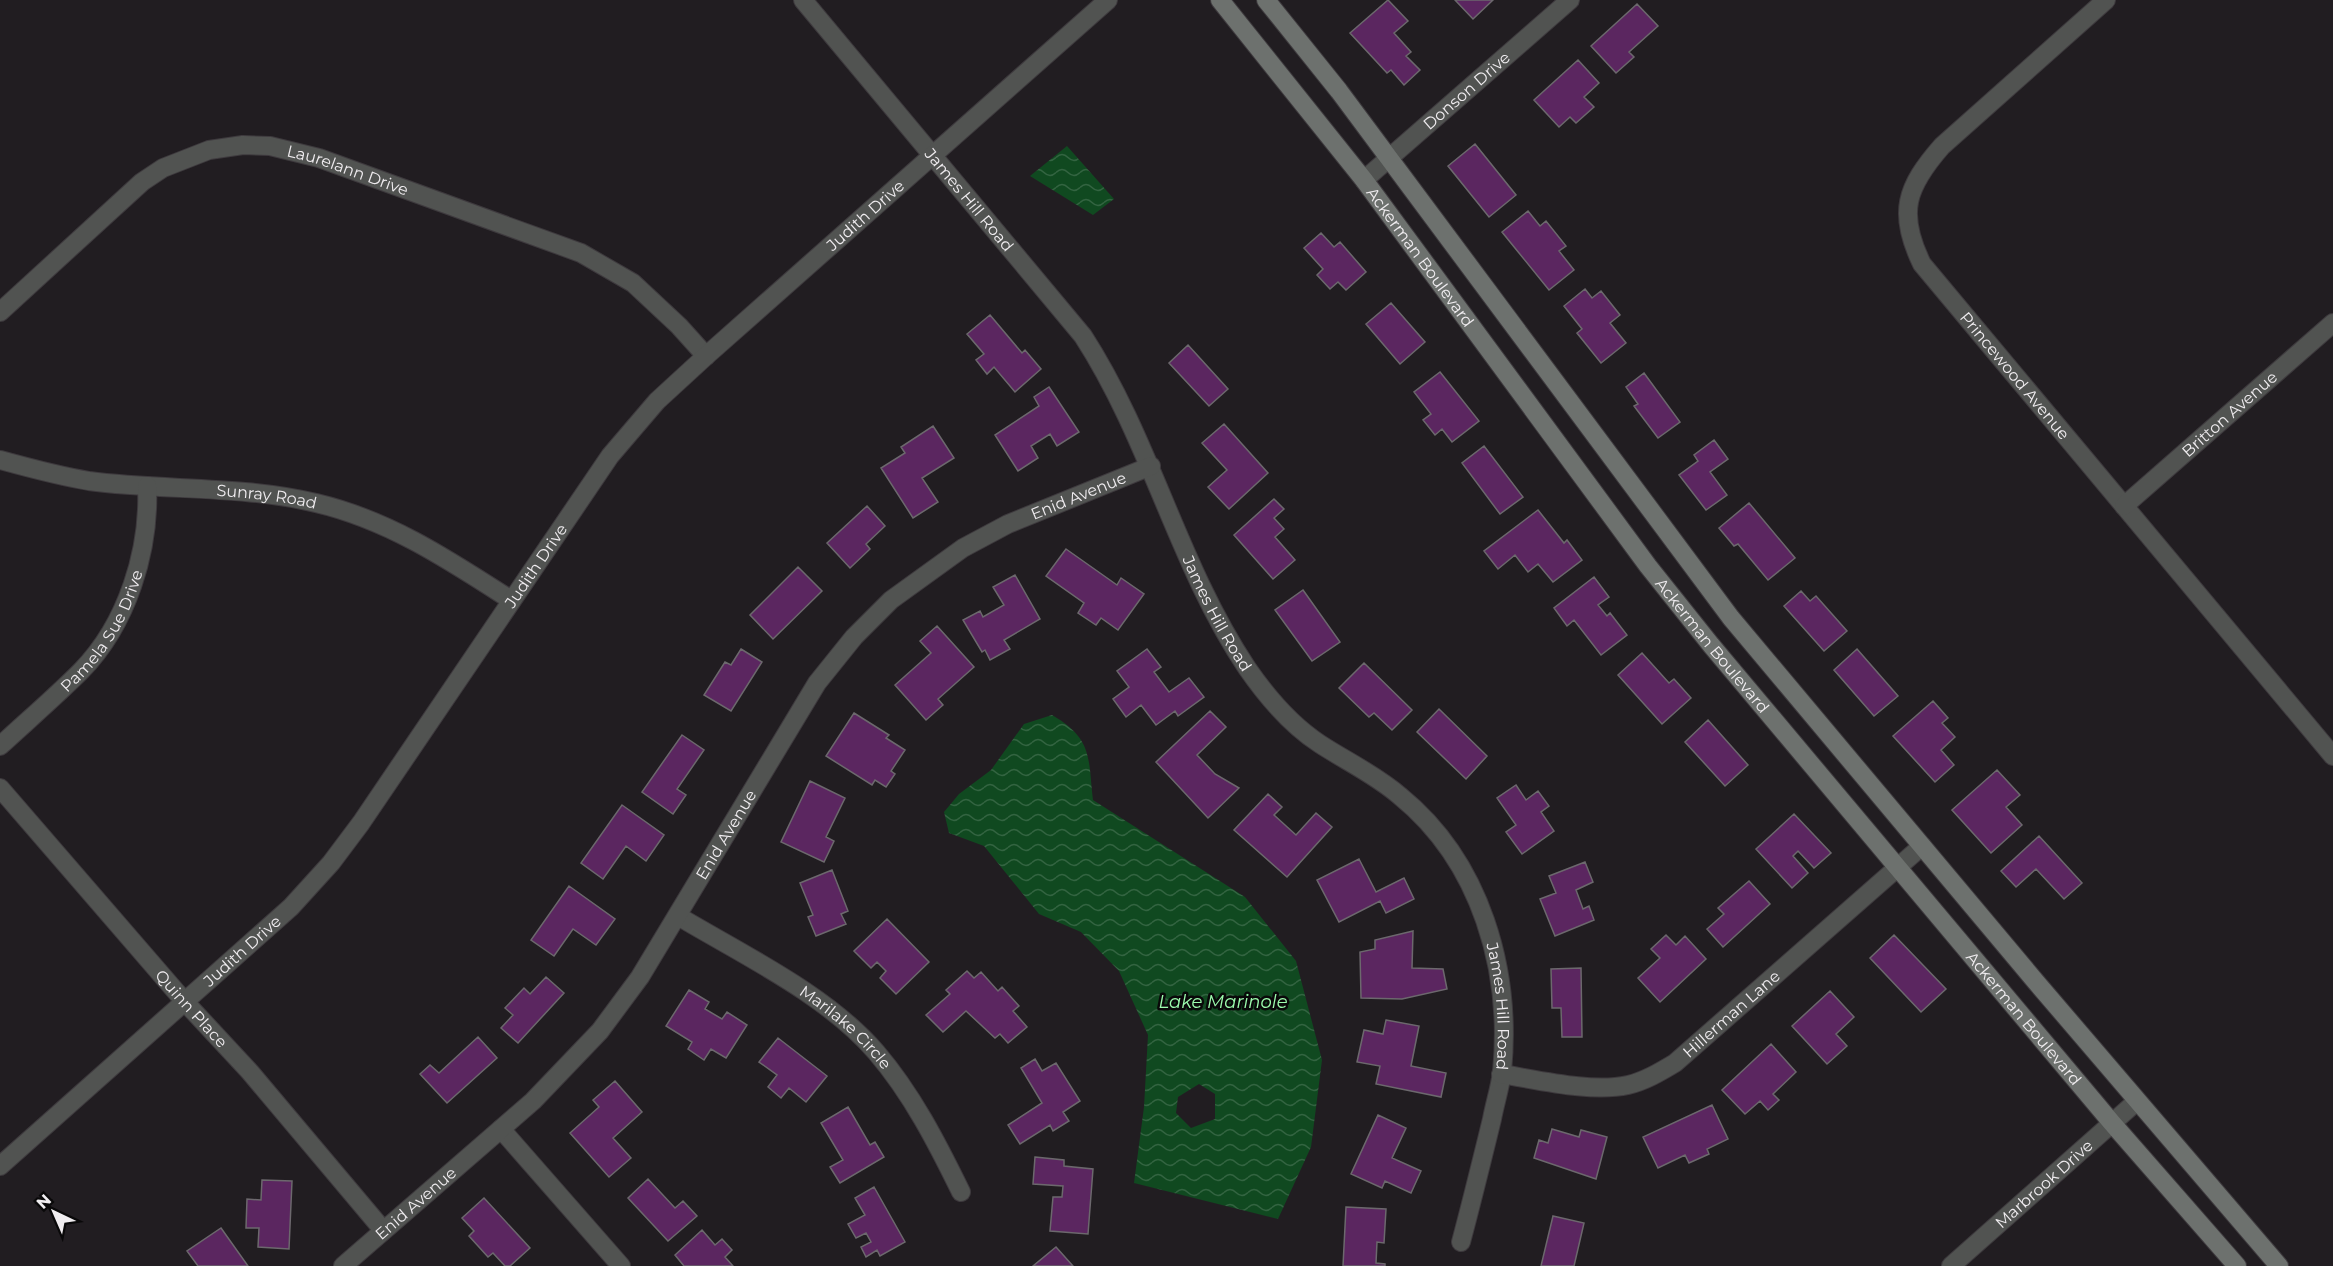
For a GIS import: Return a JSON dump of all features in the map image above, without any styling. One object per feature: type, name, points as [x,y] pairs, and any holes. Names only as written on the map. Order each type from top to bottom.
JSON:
[{"type":"street","name":"James Hill Road","points":[[803,0],[1083,336],[1107,373],[1151,466],[1188,560],[1215,613],[1247,667],[1271,700],[1318,743],[1389,787],[1418,810],[1442,838],[1461,866],[1478,900],[1491,939],[1501,983],[1504,1019],[1502,1074],[1461,1242]]},
{"type":"street","name":"Judith Drive","points":[[0,1166],[291,907],[331,862],[361,823],[610,456],[657,401],[1108,0]]},
{"type":"street","name":"Ackerman Boulevard","points":[[1220,0],[1364,180],[1648,566],[2112,1123],[2237,1266]]},
{"type":"street","name":"Ackerman Boulevard","points":[[1266,0],[1390,158],[1731,618],[2137,1101],[2279,1266]]},
{"type":"street","name":"Donson Drive","points":[[1364,180],[1570,0]]},
{"type":"street","name":"Princewood Avenue","points":[[2106,0],[1942,146],[1919,172],[1908,207],[1908,225],[1913,245],[1922,264],[2333,756]]},
{"type":"street","name":"Laurelann Drive","points":[[0,312],[142,182],[163,168],[209,150],[243,145],[270,147],[319,158],[581,253],[633,284],[679,326],[705,356]]},
{"type":"street","name":"Britton Avenue","points":[[2124,506],[2333,323]]},
{"type":"street","name":"Sunray Road","points":[[0,460],[41,472],[89,481],[270,494],[316,503],[355,514],[434,550],[511,600]]},
{"type":"street","name":"Enid Avenue","points":[[343,1266],[501,1129],[566,1068],[600,1031],[640,977],[817,683],[854,637],[891,600],[963,548],[1008,524],[1151,466]]},
{"type":"street","name":"Pamela Sue Drive","points":[[0,746],[82,670],[102,645],[122,610],[144,546],[147,486]]},
{"type":"street","name":"Quinn Place","points":[[0,788],[185,1002],[257,1081],[383,1230]]},
{"type":"street","name":"Hillerman Lane","points":[[1502,1074],[1606,1088],[1628,1085],[1650,1078],[1675,1063],[1922,846]]},
{"type":"street","name":"Marilake Circle","points":[[678,916],[816,999],[868,1044],[900,1081],[961,1192]]},
{"type":"street","name":"Marbrook Drive","points":[[1951,1266],[2137,1101]]},
{"type":"street","points":[[501,1129],[621,1266]]},
{"type":"water","points":[[1067,146],[1114,199],[1093,215],[1030,176]]},
{"type":"water","name":"Lake Marinole","points":[[1052,715],[1075,732],[1082,741],[1089,761],[1093,800],[1245,897],[1296,961],[1322,1060],[1311,1147],[1278,1219],[1134,1183],[1144,1107],[1148,1035],[1119,971],[1081,932],[1039,914],[984,846],[949,833],[944,812],[959,794],[991,770],[1024,724]],"holes":[[[1199,1084],[1215,1094],[1215,1119],[1191,1128],[1176,1113],[1178,1097]]]},
{"type":"building","points":[[1388,0],[1408,21],[1394,33],[1411,52],[1406,56],[1420,70],[1404,85],[1391,70],[1387,73],[1350,33]]},
{"type":"building","points":[[1455,0],[1493,0],[1473,19]]},
{"type":"building","points":[[1637,4],[1658,26],[1629,52],[1634,57],[1616,73],[1591,46]]},
{"type":"building","points":[[1578,60],[1599,83],[1584,97],[1594,107],[1576,123],[1570,117],[1559,127],[1534,100]]},
{"type":"building","points":[[1475,144],[1516,195],[1489,217],[1448,166]]},
{"type":"building","points":[[1528,211],[1540,226],[1546,221],[1566,246],[1559,251],[1574,270],[1549,290],[1502,232]]},
{"type":"building","points":[[1321,233],[1334,247],[1340,242],[1366,272],[1346,290],[1338,282],[1330,289],[1317,275],[1323,269],[1304,248]]},
{"type":"building","points":[[1585,289],[1592,298],[1601,291],[1620,315],[1610,323],[1626,343],[1601,363],[1577,333],[1582,329],[1564,306]]},
{"type":"building","points":[[1391,303],[1425,342],[1400,364],[1366,324]]},
{"type":"building","points":[[990,315],[1022,353],[1025,350],[1041,369],[1015,392],[994,367],[987,374],[976,360],[984,354],[967,334]]},
{"type":"building","points":[[1188,345],[1228,389],[1209,406],[1169,363]]},
{"type":"building","points":[[1440,372],[1479,421],[1452,442],[1442,429],[1435,435],[1423,420],[1431,414],[1414,392]]},
{"type":"building","points":[[1644,373],[1680,422],[1658,438],[1634,406],[1638,404],[1626,387]]},
{"type":"building","points":[[1049,387],[1079,432],[1057,446],[1050,434],[1031,446],[1038,458],[1018,471],[995,435],[1039,406],[1034,397]]},
{"type":"building","points":[[1224,424],[1268,473],[1229,509],[1208,487],[1227,470],[1202,443]]},
{"type":"building","points":[[933,426],[954,458],[922,478],[938,502],[913,518],[881,468],[905,453],[901,447]]},
{"type":"building","points":[[1714,440],[1728,459],[1710,472],[1727,495],[1706,510],[1679,475],[1698,461],[1694,455]]},
{"type":"building","points":[[1484,446],[1523,497],[1500,514],[1462,463]]},
{"type":"building","points":[[1274,499],[1284,509],[1274,518],[1284,529],[1275,537],[1295,560],[1273,579],[1234,535]]},
{"type":"building","points":[[1749,503],[1795,558],[1768,580],[1738,544],[1734,546],[1719,528]]},
{"type":"building","points":[[867,506],[885,526],[866,544],[870,549],[850,568],[827,543]]},
{"type":"building","points":[[1538,510],[1564,543],[1567,540],[1582,560],[1553,582],[1538,564],[1528,572],[1515,555],[1498,569],[1484,551]]},
{"type":"building","points":[[1066,549],[1117,585],[1121,578],[1144,594],[1118,630],[1101,618],[1096,625],[1078,613],[1084,603],[1046,576]]},
{"type":"building","points":[[798,567],[822,591],[773,639],[750,615]]},
{"type":"building","points":[[1015,575],[1040,619],[1004,640],[1010,649],[990,660],[985,650],[982,652],[963,620],[980,611],[983,617],[1004,605],[993,587]]},
{"type":"building","points":[[1594,577],[1609,597],[1598,605],[1607,616],[1610,613],[1627,635],[1601,655],[1574,620],[1567,626],[1554,608]]},
{"type":"building","points":[[1303,590],[1340,642],[1312,661],[1275,610]]},
{"type":"building","points":[[1801,591],[1810,601],[1816,596],[1847,631],[1824,651],[1784,606]]},
{"type":"building","points":[[937,626],[974,667],[938,699],[943,705],[926,720],[895,685],[931,653],[920,641]]},
{"type":"building","points":[[741,649],[762,662],[731,711],[704,695],[725,662],[731,665]]},
{"type":"building","points":[[1147,649],[1161,667],[1154,672],[1169,692],[1189,678],[1204,697],[1178,716],[1175,711],[1156,725],[1141,705],[1126,717],[1113,699],[1129,687],[1117,671]]},
{"type":"building","points":[[1857,649],[1898,696],[1874,716],[1834,670]]},
{"type":"building","points":[[1642,653],[1669,683],[1674,679],[1691,698],[1662,724],[1618,675]]},
{"type":"building","points":[[1364,663],[1412,710],[1392,730],[1374,713],[1369,717],[1339,688]]},
{"type":"building","points":[[1933,701],[1948,718],[1942,723],[1955,737],[1941,750],[1954,765],[1935,782],[1893,736]]},
{"type":"building","points":[[1439,709],[1487,756],[1466,779],[1417,732]]},
{"type":"building","points":[[1210,711],[1226,727],[1197,755],[1215,774],[1239,788],[1208,818],[1156,762]]},
{"type":"building","points":[[854,713],[889,735],[886,738],[905,750],[891,771],[895,774],[886,787],[875,780],[872,785],[826,756]]},
{"type":"building","points":[[1708,720],[1748,765],[1725,786],[1685,742]]},
{"type":"building","points":[[682,735],[704,750],[677,789],[686,795],[673,814],[642,792]]},
{"type":"building","points":[[1997,770],[2020,795],[2006,807],[2022,825],[1991,853],[1952,810]]},
{"type":"building","points":[[810,781],[845,798],[826,837],[834,841],[824,862],[781,842]]},
{"type":"building","points":[[1516,785],[1526,800],[1538,791],[1549,806],[1541,812],[1554,831],[1522,854],[1506,832],[1516,825],[1497,798]]},
{"type":"building","points":[[1268,794],[1282,807],[1274,815],[1296,835],[1316,813],[1332,827],[1287,877],[1234,830]]},
{"type":"building","points":[[622,805],[664,835],[646,861],[626,846],[603,879],[581,863]]},
{"type":"building","points":[[1794,814],[1831,853],[1814,868],[1798,851],[1793,856],[1808,873],[1792,888],[1756,849]]},
{"type":"building","points":[[2039,836],[2082,883],[2064,899],[2036,869],[2016,887],[2001,871]]},
{"type":"building","points":[[1359,859],[1376,892],[1404,878],[1414,899],[1386,913],[1380,901],[1339,922],[1317,880]]},
{"type":"building","points":[[1585,862],[1593,882],[1576,890],[1583,909],[1589,906],[1594,920],[1555,936],[1540,899],[1556,893],[1549,876]]},
{"type":"building","points":[[832,870],[848,911],[841,914],[846,924],[816,936],[808,917],[813,915],[800,883]]},
{"type":"building","points":[[1749,881],[1770,904],[1723,947],[1707,929],[1724,914],[1718,908]]},
{"type":"building","points":[[569,886],[615,919],[596,945],[573,929],[554,956],[531,940]]},
{"type":"building","points":[[887,919],[929,962],[896,994],[880,978],[886,971],[877,962],[871,968],[854,951]]},
{"type":"building","points":[[1413,931],[1412,968],[1443,969],[1447,989],[1402,999],[1361,998],[1360,952],[1375,949],[1375,940]]},
{"type":"building","points":[[1666,935],[1676,945],[1685,936],[1706,959],[1660,1002],[1638,978],[1660,958],[1651,949]]},
{"type":"building","points":[[1894,935],[1946,989],[1921,1012],[1870,958]]},
{"type":"building","points":[[1581,968],[1582,1037],[1562,1037],[1561,1008],[1552,1008],[1551,969]]},
{"type":"building","points":[[967,971],[974,978],[981,972],[998,991],[1002,987],[1019,1006],[1013,1011],[1027,1027],[1008,1043],[1000,1034],[995,1038],[966,1011],[943,1032],[926,1015],[950,994],[946,990]]},
{"type":"building","points":[[546,977],[564,993],[518,1043],[501,1028],[513,1015],[505,1008],[524,988],[530,994]]},
{"type":"building","points":[[689,990],[709,1002],[705,1009],[722,1019],[727,1012],[747,1025],[726,1058],[711,1049],[704,1060],[688,1049],[692,1042],[666,1026]]},
{"type":"building","points":[[1830,991],[1854,1017],[1836,1034],[1847,1046],[1827,1064],[1792,1026]]},
{"type":"building","points":[[1386,1020],[1419,1026],[1411,1066],[1446,1073],[1441,1097],[1376,1084],[1380,1066],[1357,1062],[1364,1030],[1383,1034]]},
{"type":"building","points":[[478,1037],[497,1058],[447,1103],[420,1074],[430,1065],[439,1073]]},
{"type":"building","points":[[778,1038],[827,1076],[806,1102],[789,1088],[781,1098],[768,1087],[777,1075],[759,1062]]},
{"type":"building","points":[[1771,1044],[1796,1072],[1773,1094],[1779,1100],[1768,1110],[1760,1101],[1745,1114],[1722,1090]]},
{"type":"building","points":[[1035,1059],[1042,1071],[1056,1063],[1080,1101],[1063,1112],[1069,1121],[1053,1131],[1050,1125],[1020,1144],[1008,1125],[1042,1103],[1021,1068]]},
{"type":"building","points":[[615,1081],[642,1112],[613,1138],[631,1158],[609,1177],[570,1133],[599,1107],[593,1100]]},
{"type":"building","points":[[1712,1105],[1728,1139],[1707,1149],[1709,1154],[1689,1163],[1685,1155],[1658,1168],[1643,1137]]},
{"type":"building","points":[[848,1107],[870,1145],[875,1142],[884,1157],[840,1183],[830,1167],[843,1160],[821,1123]]},
{"type":"building","points":[[1378,1115],[1406,1128],[1392,1158],[1421,1171],[1411,1193],[1385,1181],[1382,1188],[1351,1174]]},
{"type":"building","points":[[1552,1129],[1579,1137],[1581,1130],[1607,1137],[1596,1179],[1534,1158],[1539,1140],[1548,1143]]},
{"type":"building","points":[[1035,1157],[1064,1160],[1064,1166],[1093,1169],[1088,1234],[1050,1231],[1053,1197],[1062,1197],[1063,1186],[1033,1184]]},
{"type":"building","points":[[648,1179],[675,1208],[683,1201],[697,1216],[668,1241],[628,1198]]},
{"type":"building","points":[[262,1180],[292,1181],[289,1249],[258,1247],[259,1228],[246,1228],[247,1199],[261,1200]]},
{"type":"building","points":[[874,1187],[905,1242],[880,1256],[877,1250],[866,1257],[861,1247],[871,1242],[866,1233],[856,1238],[848,1224],[865,1215],[855,1198]]},
{"type":"building","points":[[484,1198],[530,1248],[510,1266],[505,1266],[493,1253],[488,1257],[469,1236],[474,1231],[462,1218]]},
{"type":"building","points":[[1346,1207],[1386,1209],[1384,1243],[1377,1242],[1376,1263],[1385,1264],[1385,1266],[1343,1266]]},
{"type":"building","points":[[1553,1216],[1584,1223],[1574,1266],[1541,1266]]},
{"type":"building","points":[[221,1228],[248,1266],[198,1266],[187,1251]]},
{"type":"building","points":[[702,1230],[715,1245],[722,1239],[732,1250],[725,1257],[733,1266],[684,1266],[675,1255]]},
{"type":"building","points":[[1056,1247],[1073,1266],[1033,1266]]}]
